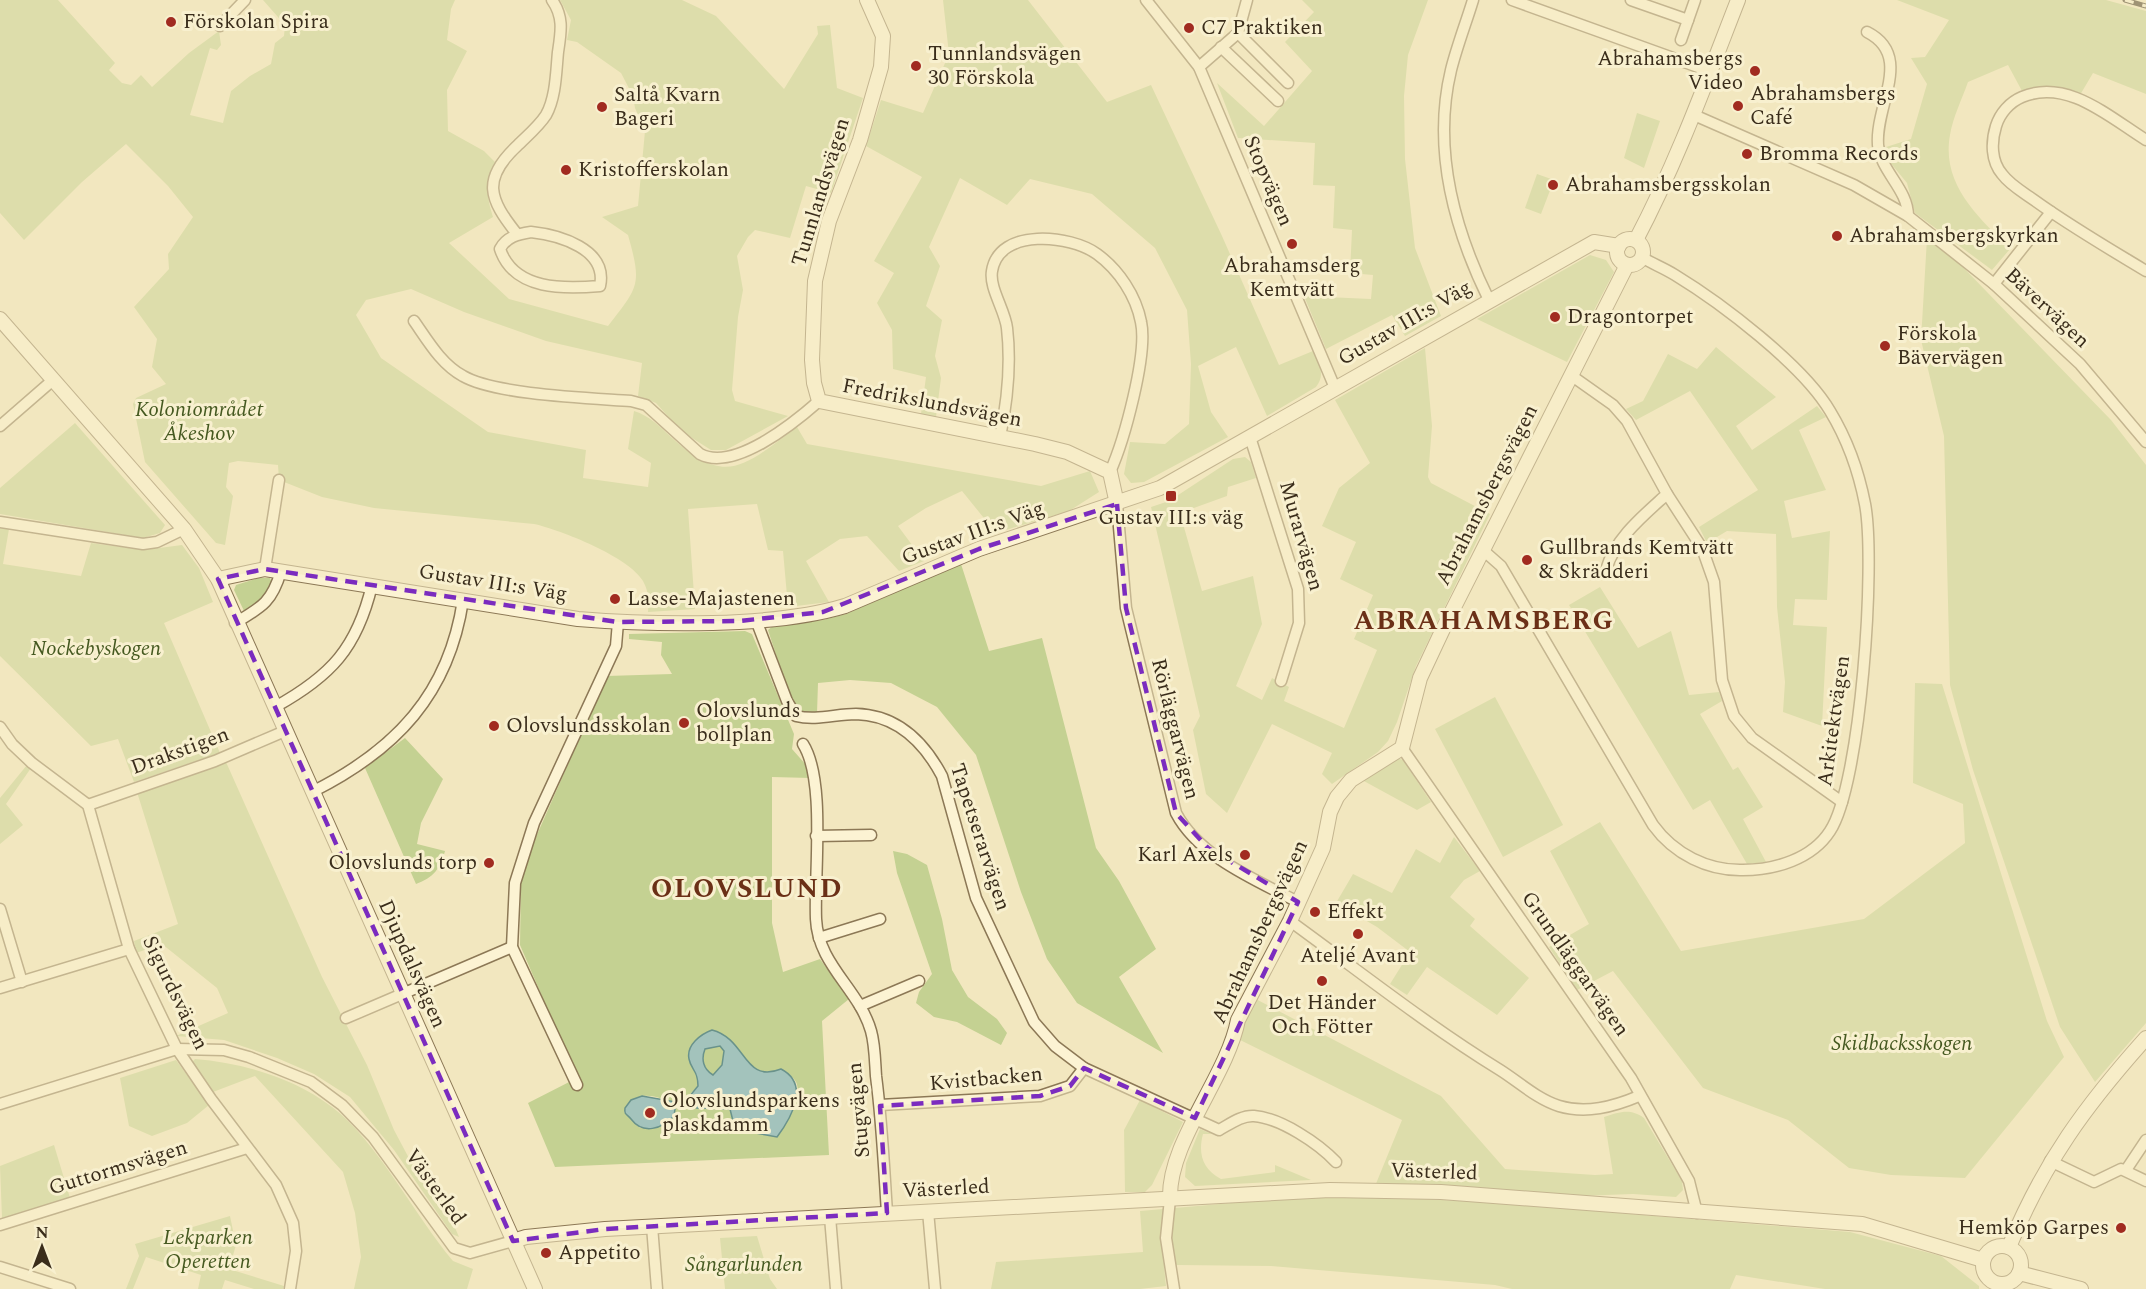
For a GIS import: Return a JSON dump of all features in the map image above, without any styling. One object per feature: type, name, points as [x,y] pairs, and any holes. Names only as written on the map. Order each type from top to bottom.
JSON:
[{"type":"street","points":[[220,26],[245,0]]},
{"type":"street","points":[[517,234],[497,207],[492,194],[498,167],[508,153],[546,114],[552,100],[562,26],[559,10],[552,0]]},
{"type":"street","name":"Tunnlandsvägen","points":[[819,400],[814,383],[812,360],[815,281],[829,222],[860,140],[881,67],[883,36],[867,0]]},
{"type":"street","name":"Stopvägen","points":[[1146,0],[1199,67],[1335,388]]},
{"type":"street","points":[[1199,67],[1238,33],[1247,0]]},
{"type":"street","points":[[1473,0],[1451,71],[1445,135],[1452,204],[1472,266],[1489,300]]},
{"type":"street","points":[[1631,0],[1688,20]]},
{"type":"street","points":[[1681,40],[1695,0]]},
{"type":"street","points":[[1636,240],[1666,182],[1712,72],[1738,0]]},
{"type":"street","points":[[1517,1],[1712,72]]},
{"type":"street","points":[[1867,32],[1880,38],[1892,61],[1880,115],[1878,145],[1882,162],[1908,205],[1908,216]]},
{"type":"street","points":[[1238,33],[1288,83]]},
{"type":"street","points":[[1221,47],[1278,101]]},
{"type":"street","points":[[2146,140],[2070,94],[2052,91],[2035,92],[2009,105],[2000,115],[1992,148],[1995,164],[2011,184],[2050,212],[2146,271]]},
{"type":"street","name":"Bävervägen","points":[[1694,115],[1844,180],[1908,216],[1994,284],[2080,364],[2146,442]]},
{"type":"street","points":[[1994,284],[2050,212]]},
{"type":"street","points":[[531,232],[548,234],[578,245],[588,252],[600,267],[602,276],[600,286],[568,289],[540,286],[512,268],[500,249],[504,242],[517,234],[531,232]]},
{"type":"street","points":[[1000,437],[1004,418],[1008,346],[1007,327],[992,272],[997,258],[1016,241],[1027,239],[1051,240],[1096,253],[1118,273],[1136,303],[1142,324],[1142,349],[1122,439],[1110,472],[1117,504]]},
{"type":"street","points":[[1626,239],[1636,240],[1643,247],[1642,258],[1636,264],[1627,265],[1618,257],[1619,246],[1626,239]]},
{"type":"street","name":"Gustav III:s Väg","points":[[218,579],[265,569],[579,619],[618,622],[756,620],[823,612],[845,606],[979,549],[1160,488],[1594,242],[1619,246]]},
{"type":"street","name":"Arkitektvägen","points":[[1484,551],[1501,566],[1653,825],[1664,838],[1683,854],[1720,868],[1757,870],[1775,867],[1803,855],[1821,842],[1835,821],[1851,767],[1863,676],[1870,551],[1865,505],[1852,459],[1831,412],[1801,374],[1739,321],[1688,283],[1642,258]]},
{"type":"street","name":"Abrahamsbergsvägen","points":[[1170,1199],[1169,1180],[1195,1118],[1234,1037],[1238,1020],[1290,921],[1323,848],[1330,812],[1337,797],[1351,780],[1402,748],[1420,678],[1455,603],[1484,551],[1627,265]]},
{"type":"street","name":"Djupdalsvägen","points":[[0,319],[184,529],[218,579],[235,623],[275,706],[535,1289]]},
{"type":"street","name":"Fredrikslundsvägen","points":[[414,321],[445,363],[464,376],[500,388],[631,401],[646,405],[708,459],[720,460],[751,448],[803,415],[819,400],[1067,452],[1110,472]]},
{"type":"street","points":[[1572,376],[1613,405],[1627,421],[1667,494],[1702,548],[1714,582],[1722,680],[1734,716],[1752,738],[1842,802]]},
{"type":"street","points":[[0,426],[53,380]]},
{"type":"street","name":"Murarvägen","points":[[1250,437],[1278,520],[1299,598],[1299,623],[1281,681]]},
{"type":"street","points":[[265,569],[279,480]]},
{"type":"street","points":[[1606,570],[1613,551],[1641,517],[1667,494]]},
{"type":"street","name":"Rörläggarvägen","points":[[1117,504],[1126,608],[1176,813],[1189,832],[1215,854],[1237,869],[1298,902]]},
{"type":"street","points":[[0,522],[143,544],[157,542],[184,529]]},
{"type":"street","points":[[235,623],[260,608],[272,597],[280,571]]},
{"type":"street","points":[[275,706],[322,676],[345,652],[365,615],[372,585]]},
{"type":"street","points":[[312,792],[364,762],[394,738],[417,713],[433,691],[449,656],[458,633],[463,600]]},
{"type":"street","name":"Tapetserarvägen","points":[[756,620],[787,701],[796,716],[806,719],[856,714],[880,717],[906,730],[926,748],[942,776],[976,898],[1034,1022],[1055,1046],[1084,1068],[1195,1118]]},
{"type":"street","points":[[578,1084],[512,947],[516,883],[523,853],[616,646],[618,622]]},
{"type":"street","points":[[0,727],[12,744],[32,763],[87,805]]},
{"type":"street","name":"Drakstigen","points":[[87,805],[215,761],[285,731]]},
{"type":"street","name":"Stugvägen","points":[[803,744],[815,771],[816,921],[819,938],[830,966],[860,1006],[871,1032],[880,1105],[887,1213]]},
{"type":"street","name":"Grundläggarvägen","points":[[1402,748],[1630,1078],[1689,1181],[1697,1213]]},
{"type":"street","name":"Sigurdsvägen","points":[[87,805],[129,949],[177,1049],[276,1185],[293,1223],[296,1251],[290,1289]]},
{"type":"street","points":[[816,836],[871,835]]},
{"type":"street","points":[[0,909],[22,982]]},
{"type":"street","points":[[819,938],[880,919]]},
{"type":"street","points":[[1290,921],[1465,1048],[1541,1098],[1559,1106],[1590,1109],[1621,1104],[1639,1096]]},
{"type":"street","points":[[346,1018],[512,947]]},
{"type":"street","points":[[0,988],[129,949]]},
{"type":"street","points":[[860,1006],[918,981]]},
{"type":"street","points":[[2009,1247],[2050,1161],[2096,1094],[2146,1038]]},
{"type":"street","name":"Västerled","points":[[0,1104],[177,1049],[224,1050],[268,1064],[310,1082],[342,1105],[373,1137],[454,1248],[470,1253],[526,1237],[652,1226],[1330,1190],[1441,1192],[1624,1204],[1697,1213],[1862,1224],[1983,1260]]},
{"type":"street","name":"Kvistbacken","points":[[880,1105],[1040,1096],[1070,1086],[1084,1068]]},
{"type":"street","points":[[1195,1118],[1220,1130],[1236,1120],[1253,1116],[1269,1119],[1320,1145],[1336,1162]]},
{"type":"street","points":[[2126,1170],[2146,1140]]},
{"type":"street","name":"Guttormsvägen","points":[[0,1225],[247,1148]]},
{"type":"street","points":[[2050,1161],[2094,1182],[2121,1169],[2146,1181]]},
{"type":"street","points":[[1170,1199],[1166,1238],[1174,1289]]},
{"type":"street","points":[[928,1211],[935,1289]]},
{"type":"street","points":[[830,1217],[836,1289]]},
{"type":"street","points":[[652,1226],[657,1289]]},
{"type":"street","points":[[2009,1247],[2019,1256],[2021,1263],[2019,1273],[2011,1282],[1998,1287],[1985,1275],[1983,1260],[1991,1249],[2009,1247]]},
{"type":"street","points":[[0,1267],[70,1289]]},
{"type":"street","points":[[2019,1273],[2081,1289]]},
{"type":"highlighted area","points":[[1117,504],[1126,608],[1176,813],[1208,848],[1298,902],[1195,1118],[1084,1068],[1070,1086],[1040,1096],[880,1106],[887,1213],[605,1229],[513,1241],[218,579],[265,569],[618,622],[739,621],[823,612],[979,549]]},
{"type":"green space","name":"Koloniområdet Åkeshov","points":[[0,0],[58,0],[115,63],[109,70],[122,83],[131,85],[141,75],[152,87],[189,53],[219,31],[221,45],[217,50],[210,48],[190,115],[223,123],[231,91],[250,76],[271,64],[275,43],[284,36],[285,25],[263,0],[455,0],[451,9],[447,40],[467,51],[447,90],[448,131],[484,151],[495,162],[489,176],[488,189],[493,217],[449,243],[509,299],[608,326],[632,293],[636,275],[628,235],[602,217],[638,206],[645,131],[635,108],[633,96],[621,73],[577,42],[567,40],[571,20],[560,0],[682,0],[716,16],[784,89],[818,34],[817,26],[830,25],[837,88],[863,98],[831,193],[806,186],[790,238],[755,230],[737,256],[743,290],[738,317],[732,390],[735,401],[788,416],[726,450],[711,450],[681,431],[656,403],[638,396],[642,363],[546,341],[464,312],[411,289],[366,300],[356,315],[381,358],[488,432],[586,450],[583,478],[648,487],[651,463],[628,449],[634,411],[654,422],[690,453],[721,467],[735,466],[748,461],[797,427],[807,444],[1041,486],[1090,471],[1099,492],[1069,511],[996,533],[962,491],[926,508],[898,526],[924,561],[899,571],[867,536],[840,539],[806,561],[829,602],[788,607],[783,551],[768,550],[757,504],[688,509],[695,609],[648,612],[646,589],[643,581],[635,572],[609,554],[560,532],[534,524],[374,508],[322,497],[279,480],[278,465],[238,461],[229,463],[226,487],[233,496],[225,545],[216,543],[145,462],[133,404],[136,398],[166,384],[152,367],[157,339],[134,307],[169,269],[168,254],[193,217],[168,186],[126,144],[82,182],[24,240],[0,213]]},
{"type":"green space","points":[[943,0],[1028,0],[1107,102],[1151,85],[1279,365],[1313,351],[1321,373],[1316,387],[1267,416],[1236,347],[1198,366],[1211,412],[1228,437],[1144,482],[1131,483],[1124,474],[1130,442],[1165,444],[1189,424],[1191,364],[1187,310],[1155,248],[1092,194],[1030,179],[1007,205],[960,178],[929,247],[940,266],[926,306],[942,320],[935,356],[941,378],[936,417],[921,414],[926,377],[893,369],[892,330],[877,303],[894,273],[874,261],[922,177],[866,146],[881,100],[923,113],[949,54]]},
{"type":"green space","points":[[1302,0],[1428,0],[1408,55],[1404,96],[1405,159],[1415,248],[1441,316],[1405,336],[1392,315],[1326,349],[1304,296],[1371,299],[1373,275],[1350,273],[1352,230],[1333,228],[1335,186],[1313,185],[1315,143],[1238,138],[1217,83],[1264,126],[1312,71],[1285,42],[1314,12]]},
{"type":"green space","points":[[1897,0],[2106,0],[2146,11],[2146,94],[2093,73],[2080,95],[2053,86],[2022,91],[2008,65],[1968,82],[1951,128],[1949,153],[1951,169],[1965,199],[2010,249],[1992,270],[1915,213],[1907,183],[1884,155],[1883,148],[1911,139],[1927,84],[1911,58],[1925,57],[1949,20]]},
{"type":"green space","points":[[1637,113],[1660,121],[1644,168],[1624,158]]},
{"type":"green space","points":[[1537,174],[1554,180],[1541,214],[1525,208]]},
{"type":"green space","points":[[1927,238],[1956,260],[2111,420],[2146,465],[2146,1023],[2095,1082],[2060,1027],[1973,770],[1950,685],[1944,436],[1921,340]]},
{"type":"green space","points":[[1590,255],[1606,260],[1614,272],[1567,362],[1477,319]]},
{"type":"green space","points":[[1716,347],[1776,397],[1736,426],[1752,450],[1817,406],[1826,417],[1799,430],[1826,490],[1784,501],[1792,538],[1830,531],[1827,600],[1795,599],[1793,625],[1827,627],[1822,726],[1783,712],[1785,682],[1777,607],[1776,534],[1727,531],[1707,543],[1699,527],[1758,490],[1690,391],[1636,420],[1626,409],[1643,401],[1668,354],[1697,369]]},
{"type":"green space","points":[[1425,348],[1432,426],[1428,477],[1431,483],[1490,514],[1416,666],[1388,741],[1378,752],[1332,784],[1322,774],[1332,753],[1272,724],[1227,813],[1206,794],[1193,730],[1200,716],[1151,507],[1169,501],[1233,459],[1245,457],[1251,462],[1256,478],[1228,487],[1227,496],[1180,513],[1202,591],[1253,576],[1262,624],[1236,686],[1262,700],[1272,678],[1289,687],[1284,701],[1344,728],[1377,650],[1354,639],[1373,595],[1340,579],[1356,542],[1322,526],[1339,488],[1370,463],[1335,400]]},
{"type":"green space","points":[[75,423],[165,525],[160,533],[143,538],[0,514],[0,488]]},
{"type":"green space","name":"Nockebyskogen","points":[[0,528],[9,529],[3,564],[81,576],[91,543],[144,550],[182,545],[199,568],[213,602],[164,623],[220,753],[134,782],[118,739],[91,746],[0,656]]},
{"type":"green space","points":[[961,564],[989,651],[1042,638],[1096,848],[1119,881],[1156,949],[1119,977],[1163,1053],[1077,1003],[1047,959],[1021,892],[976,755],[937,707],[891,683],[850,680],[818,683],[817,713],[796,716],[768,630],[774,625],[823,620],[846,614]]},
{"type":"green space","points":[[258,578],[270,578],[273,586],[268,595],[245,613],[234,590],[236,585]]},
{"type":"green space","points":[[1600,587],[1638,648],[1671,631],[1689,695],[1719,692],[1722,701],[1700,714],[1733,770],[1738,767],[1763,807],[1743,819],[1766,862],[1747,864],[1710,800],[1693,810],[1569,605]]},
{"type":"green space","points":[[745,631],[752,634],[794,734],[792,749],[807,766],[811,778],[772,777],[772,923],[783,972],[820,959],[849,999],[822,1021],[829,1155],[555,1167],[528,1103],[577,1078],[520,945],[521,883],[528,855],[607,676],[672,674],[661,655],[662,642],[629,639],[629,634]],"holes":[[[712,1030],[732,1042],[752,1066],[769,1072],[781,1069],[796,1082],[798,1088],[795,1103],[785,1126],[777,1137],[731,1109],[691,1107],[686,1098],[698,1086],[698,1073],[689,1061],[690,1056],[698,1038]],[[642,1096],[665,1100],[675,1109],[674,1116],[653,1128],[640,1128],[624,1112],[631,1100]]]},
{"type":"green space","name":"Skidbacksskogen","points":[[1915,683],[1942,684],[2047,1021],[2064,1057],[1965,1178],[1891,1175],[1849,1168],[1788,1120],[1703,1088],[1613,971],[1577,990],[1549,947],[1589,924],[1550,851],[1600,822],[1681,951],[1864,919],[1965,843],[1963,804],[1913,783]]},
{"type":"green space","points":[[1495,697],[1563,825],[1503,857],[1435,729]]},
{"type":"green space","points":[[405,738],[443,779],[421,823],[417,844],[445,851],[435,872],[416,884],[365,768]]},
{"type":"green space","points":[[1397,758],[1403,760],[1431,802],[1417,810],[1362,780]]},
{"type":"green space","points":[[226,762],[322,977],[367,1065],[394,1130],[419,1177],[431,1172],[459,1237],[452,1234],[394,1150],[350,1097],[314,1074],[277,1058],[224,1040],[176,1036],[228,1013],[217,988],[162,944],[136,953],[134,941],[178,924],[137,792]]},
{"type":"green space","points":[[27,765],[31,768],[6,804],[23,825],[0,844],[0,798]]},
{"type":"green space","points":[[1454,837],[1480,871],[1464,880],[1450,897],[1475,919],[1470,926],[1529,978],[1497,1015],[1427,967],[1407,995],[1390,984],[1410,952],[1377,927],[1336,903],[1353,874],[1392,893],[1416,849],[1440,863]]},
{"type":"green space","points":[[893,851],[907,854],[927,865],[942,919],[952,970],[968,997],[997,1019],[1007,1033],[1001,1045],[957,1022],[934,1017],[916,1003],[919,992],[932,974],[897,873]]},
{"type":"green space","points":[[1252,997],[1441,1096],[1505,1169],[1595,1175],[1613,1174],[1604,1117],[1629,1112],[1644,1118],[1682,1181],[1683,1190],[1676,1197],[1633,1194],[1523,1198],[1373,1191],[1402,1120],[1234,1037]]},
{"type":"green space","points":[[720,1046],[724,1051],[722,1065],[713,1075],[705,1067],[704,1053],[705,1049]]},
{"type":"green space","points":[[195,1059],[231,1064],[266,1073],[301,1087],[332,1107],[365,1139],[453,1261],[473,1269],[467,1289],[354,1289],[361,1257],[355,1213],[343,1172],[255,1076],[213,1092],[191,1063]]},
{"type":"green space","points":[[176,1060],[209,1105],[187,1123],[152,1136],[129,1126],[120,1078]]},
{"type":"green space","points":[[1140,1100],[1183,1122],[1152,1185],[1145,1192],[1125,1192],[1124,1130]]},
{"type":"green space","points":[[1200,1129],[1212,1134],[1203,1134],[1201,1154],[1203,1160],[1209,1170],[1221,1179],[1275,1172],[1275,1165],[1311,1180],[1195,1186],[1185,1177],[1186,1163]]},
{"type":"green space","points":[[54,1145],[70,1198],[2,1218],[0,1166]]},
{"type":"green space","points":[[1336,1194],[1496,1203],[1850,1232],[1941,1256],[1979,1286],[1979,1289],[1825,1289],[1736,1275],[1730,1289],[1512,1289],[1495,1285],[1271,1266],[1177,1265],[1164,1266],[1166,1286],[1140,1289],[991,1289],[996,1262],[1143,1252],[1140,1211]]},
{"type":"green space","name":"Lekparken Operetten","points":[[230,1216],[236,1245],[229,1269],[284,1286],[283,1289],[254,1289],[225,1280],[222,1289],[198,1289],[201,1275],[146,1257],[133,1289],[126,1289],[139,1256],[135,1244]]},
{"type":"green space","name":"Sångarlunden","points":[[757,1236],[770,1279],[777,1289],[725,1289],[720,1238]]},
{"type":"water","points":[[712,1030],[723,1035],[752,1066],[759,1070],[769,1072],[781,1069],[790,1075],[795,1083],[796,1092],[793,1111],[777,1137],[750,1132],[733,1121],[730,1109],[697,1108],[684,1103],[698,1086],[697,1077],[689,1059],[690,1049],[699,1037]],"holes":[[[720,1046],[724,1051],[722,1065],[713,1075],[704,1063],[705,1049]]]},
{"type":"water","name":"Olovslundsparkens plaskdamm","points":[[642,1096],[676,1102],[674,1116],[658,1127],[647,1129],[636,1124],[625,1113],[625,1108],[631,1100]]},
{"type":"railway","points":[[2125,0],[2146,6]]},
{"type":"place","name":"Förskolan Spira","points":[[171,22]]},
{"type":"place","name":"C7 Praktiken","points":[[1189,28]]},
{"type":"place","name":"Tunnlandsvägen 30 Förskola","points":[[916,66]]},
{"type":"place","name":"Abrahamsbergs Video","points":[[1755,71]]},
{"type":"place","name":"Abrahamsbergs Café","points":[[1738,106]]},
{"type":"place","name":"Saltå Kvarn Bageri","points":[[602,107]]},
{"type":"place","name":"Bromma Records","points":[[1747,154]]},
{"type":"place","name":"Kristofferskolan","points":[[566,170]]},
{"type":"place","name":"Abrahamsbergsskolan","points":[[1553,185]]},
{"type":"place","name":"Abrahamsbergskyrkan","points":[[1837,236]]},
{"type":"place","name":"Abrahamsderg Kemtvätt","points":[[1292,244]]},
{"type":"place","name":"Dragontorpet","points":[[1555,317]]},
{"type":"place","name":"Förskola Bävervägen","points":[[1885,346]]},
{"type":"place","name":"Gustav III:s väg","points":[[1171,496]]},
{"type":"place","name":"Gullbrands Kemtvätt & Skrädderi","points":[[1527,560]]},
{"type":"place","name":"Lasse-Majastenen","points":[[615,599]]},
{"type":"place","name":"Olovslunds bollplan","points":[[684,723]]},
{"type":"place","name":"Olovslundsskolan","points":[[494,726]]},
{"type":"place","name":"Karl Axels","points":[[1245,855]]},
{"type":"place","name":"Olovslunds torp","points":[[489,863]]},
{"type":"place","name":"Effekt","points":[[1315,912]]},
{"type":"place","name":"Ateljé Avant","points":[[1358,934]]},
{"type":"place","name":"Det Händer Och Fötter","points":[[1322,981]]},
{"type":"place","name":"Olovslundsparkens plaskdamm","points":[[650,1113]]},
{"type":"place","name":"Hemköp Garpes","points":[[2121,1228]]},
{"type":"place","name":"Appetito","points":[[546,1253]]},
{"type":"district","name":"ABRAHAMSBERG","points":[[1484,621]]},
{"type":"district","name":"OLOVSLUND","points":[[747,889]]}]
